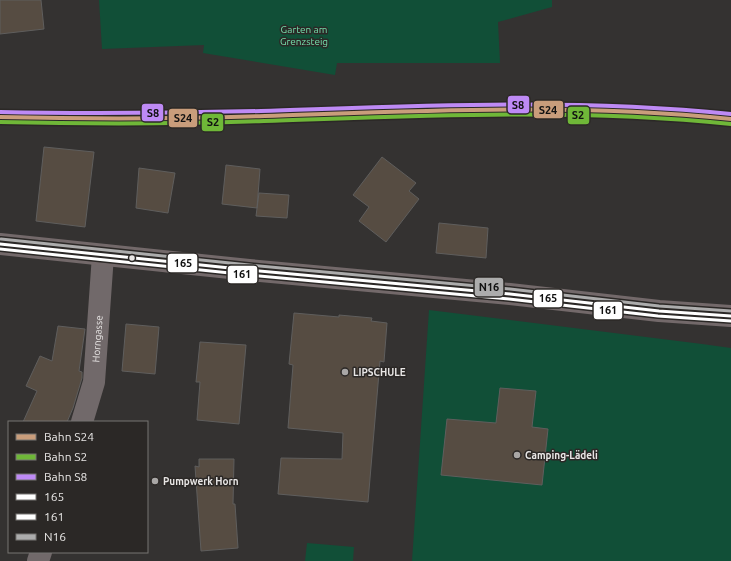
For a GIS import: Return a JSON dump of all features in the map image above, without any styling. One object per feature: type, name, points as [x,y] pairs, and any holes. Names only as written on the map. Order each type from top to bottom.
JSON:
[{"type":"main road","points":[[0,244],[510,294],[659,311],[731,316]]},
{"type":"street","name":"Horngasse","points":[[82,421],[94,382],[103,255]]},
{"type":"green space","name":"Garten am Grenzsteig","points":[[99,0],[552,0],[552,7],[498,22],[500,63],[337,63],[335,75],[203,53],[204,45],[102,49]]},
{"type":"green space","points":[[429,310],[731,348],[731,561],[412,561]]},
{"type":"green space","points":[[307,543],[354,547],[353,561],[305,561]]},
{"type":"building","points":[[0,0],[41,0],[44,29],[0,34]]},
{"type":"building","points":[[44,147],[94,152],[85,227],[36,221]]},
{"type":"building","points":[[382,157],[416,183],[409,191],[419,199],[386,242],[359,221],[369,207],[353,195]]},
{"type":"building","points":[[226,165],[260,169],[257,208],[222,204]]},
{"type":"building","points":[[139,168],[175,173],[168,213],[136,208]]},
{"type":"building","points":[[259,193],[289,195],[287,218],[256,216]]},
{"type":"building","points":[[439,223],[488,228],[486,258],[436,253]]},
{"type":"building","points":[[294,313],[372,318],[371,321],[387,323],[384,362],[380,361],[368,502],[278,494],[281,458],[342,459],[343,433],[288,428],[293,365],[289,364]]},
{"type":"building","points":[[126,324],[159,327],[155,374],[122,371]]},
{"type":"building","points":[[58,326],[85,329],[79,371],[82,372],[82,378],[67,421],[23,421],[37,391],[26,386],[40,356],[52,361]]},
{"type":"building","points":[[200,342],[246,345],[239,424],[197,420],[200,382],[196,382]]},
{"type":"building","points":[[500,388],[536,391],[532,427],[548,429],[542,485],[441,475],[447,419],[496,423]]},
{"type":"building","points":[[199,459],[234,459],[233,504],[235,504],[238,548],[201,551],[195,466],[199,467]]},
{"type":"rail line","name":"S8","points":[[0,112],[163,113],[437,106],[555,105],[672,109],[731,114]]},
{"type":"rail line","name":"S24","points":[[0,117],[165,118],[440,111],[556,110],[615,111],[731,119]]},
{"type":"rail line","name":"S2","points":[[0,122],[165,123],[439,116],[556,115],[673,119],[731,124]]},
{"type":"transit line","name":"N16","points":[[1,239],[249,265],[510,289],[659,306],[731,311]]},
{"type":"transit line","name":"165","points":[[0,244],[249,270],[510,294],[659,311],[731,316]]},
{"type":"transit line","name":"161","points":[[0,249],[249,275],[509,299],[658,316],[731,321]]},
{"type":"place","name":"LIPSCHULE","points":[[345,372]]},
{"type":"place","name":"Camping-Lädeli","points":[[517,455]]},
{"type":"place","name":"Pumpwerk Horn","points":[[155,481]]}]
